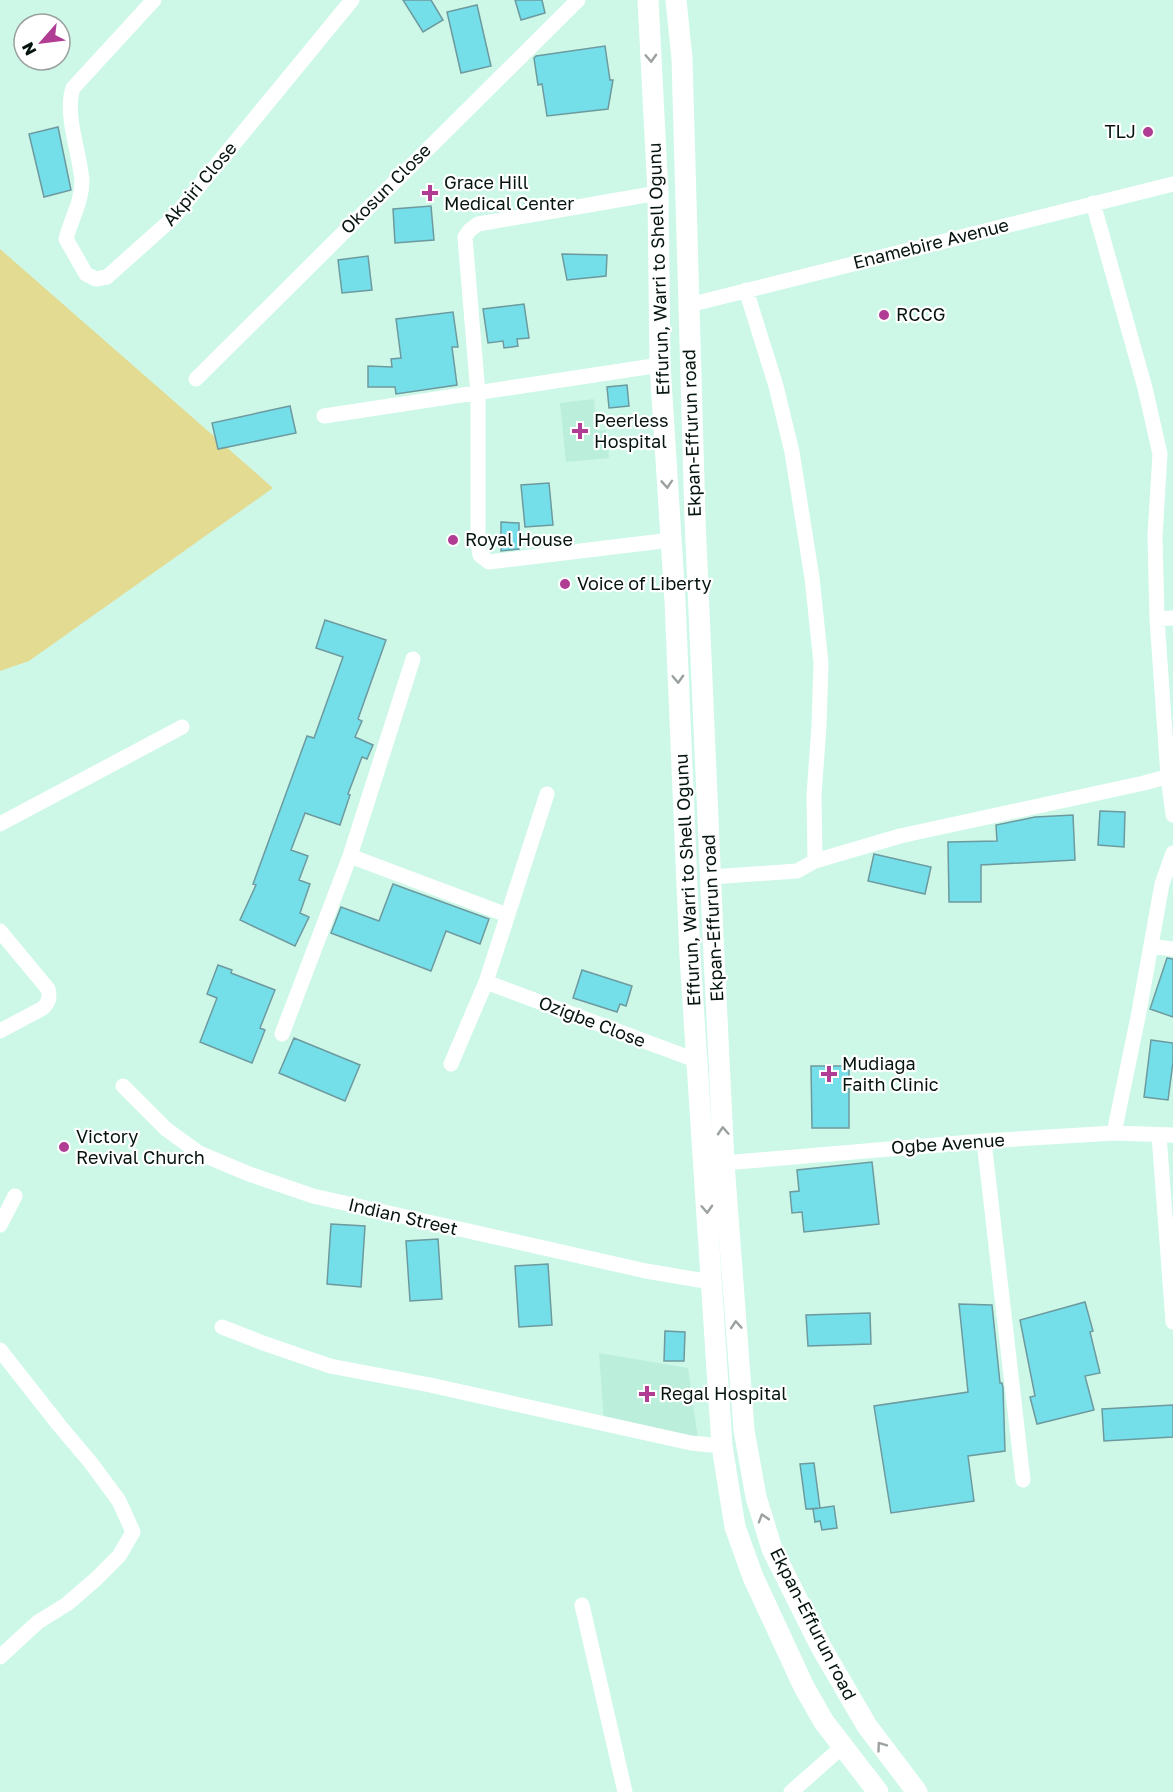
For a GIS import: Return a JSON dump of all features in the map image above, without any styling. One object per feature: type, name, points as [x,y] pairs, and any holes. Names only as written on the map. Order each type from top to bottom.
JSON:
[{"type":"main road","name":"Effurun, Warri to Shell Ogunu","points":[[648,0],[658,193],[660,365],[671,540],[690,956],[722,1446],[735,1527],[753,1577],[804,1687],[824,1722],[879,1792]]},
{"type":"main road","name":"Ekpan-Effurun road","points":[[676,0],[682,59],[695,519],[724,1163],[744,1430],[756,1497],[772,1549],[821,1647],[867,1726],[917,1792]]},
{"type":"street","name":"Akpiri Close","points":[[154,0],[73,88],[70,96],[72,130],[82,178],[81,198],[66,239],[86,274],[96,279],[107,277],[173,218],[352,0]]},
{"type":"street","name":"Okosun Close","points":[[196,379],[578,0]]},
{"type":"street","name":"Enamebire Avenue","points":[[689,305],[1173,184]]},
{"type":"street","points":[[658,193],[478,224],[465,237],[478,394],[478,544],[480,555],[489,562],[671,540]]},
{"type":"street","points":[[1093,203],[1145,387],[1167,451],[1155,536],[1157,619],[1173,815]]},
{"type":"street","points":[[746,290],[776,386],[792,452],[813,578],[820,663],[819,726],[813,795],[815,861]]},
{"type":"street","points":[[324,416],[660,365]]},
{"type":"street","points":[[1157,619],[1173,618]]},
{"type":"street","points":[[282,1034],[350,856],[413,659]]},
{"type":"street","points":[[0,824],[182,727]]},
{"type":"street","points":[[711,876],[797,871],[815,861],[900,836],[1144,783],[1171,775]]},
{"type":"street","points":[[451,1065],[486,982],[547,794]]},
{"type":"street","points":[[1114,1133],[1162,884],[1173,853]]},
{"type":"street","points":[[350,856],[507,915]]},
{"type":"street","points":[[0,931],[49,994],[48,1003],[43,1008],[0,1031]]},
{"type":"street","points":[[1151,946],[1173,949]]},
{"type":"street","name":"Ozigbe Close","points":[[486,982],[698,1061]]},
{"type":"street","name":"Indian Street","points":[[123,1086],[166,1129],[200,1153],[249,1174],[313,1196],[646,1271],[711,1282]]},
{"type":"street","name":"Ogbe Avenue","points":[[724,1163],[984,1141],[1114,1133],[1166,1135]]},
{"type":"street","points":[[1166,1135],[1173,1322]]},
{"type":"street","points":[[984,1141],[1023,1480]]},
{"type":"street","points":[[0,1225],[15,1196]]},
{"type":"street","points":[[222,1327],[330,1366],[430,1385],[691,1443],[722,1446]]},
{"type":"street","points":[[0,1350],[119,1501],[133,1532],[119,1556],[96,1579],[67,1604],[38,1622],[0,1657]]},
{"type":"street","points":[[582,1605],[625,1792]]},
{"type":"street","points":[[791,1792],[842,1747]]},
{"type":"shaded area","points":[[0,249],[273,488],[29,661],[0,671]]},
{"type":"shaded area","name":"Peerless Hospital","points":[[594,399],[597,431],[606,430],[609,458],[566,462],[560,403]]},
{"type":"shaded area","name":"Regal Hospital","points":[[599,1353],[688,1368],[698,1439],[604,1421]]},
{"type":"building","points":[[403,0],[431,0],[443,20],[423,32]]},
{"type":"building","points":[[515,0],[542,0],[545,13],[521,20]]},
{"type":"building","points":[[477,5],[491,66],[461,73],[447,12]]},
{"type":"building","points":[[605,46],[610,80],[613,80],[608,109],[547,116],[542,84],[538,85],[534,58]]},
{"type":"building","points":[[58,127],[71,190],[44,197],[29,134]]},
{"type":"building","points":[[431,206],[434,240],[395,243],[393,209]]},
{"type":"building","points":[[562,254],[607,255],[606,276],[567,280]]},
{"type":"building","points":[[368,256],[372,290],[342,293],[338,260]]},
{"type":"building","points":[[524,304],[529,338],[517,339],[518,346],[504,348],[503,341],[488,343],[483,309]]},
{"type":"building","points":[[453,312],[458,347],[452,347],[457,385],[396,394],[395,387],[368,387],[368,366],[392,367],[391,359],[401,358],[396,319]]},
{"type":"building","points":[[627,385],[629,406],[609,408],[607,387]]},
{"type":"building","points":[[290,406],[296,433],[218,449],[212,423]]},
{"type":"building","points":[[549,483],[553,525],[525,527],[521,485]]},
{"type":"building","points":[[501,522],[519,523],[519,549],[501,551]]},
{"type":"building","points":[[325,620],[386,640],[358,719],[362,721],[355,737],[373,745],[367,759],[362,757],[348,794],[350,795],[340,825],[305,813],[291,850],[308,856],[299,880],[310,884],[300,913],[309,917],[295,946],[240,920],[256,885],[253,884],[307,736],[314,738],[343,657],[316,648]]},
{"type":"building","points":[[1100,811],[1125,812],[1124,847],[1098,845]]},
{"type":"building","points":[[1073,815],[1075,860],[981,865],[981,902],[949,902],[948,842],[997,841],[996,825],[1035,817]]},
{"type":"building","points":[[874,854],[931,867],[925,894],[868,881]]},
{"type":"building","points":[[393,884],[489,919],[480,944],[446,931],[431,971],[331,933],[341,907],[379,921]]},
{"type":"building","points":[[1167,958],[1173,959],[1173,1017],[1150,1009]]},
{"type":"building","points":[[218,965],[232,970],[231,973],[275,990],[260,1028],[265,1030],[252,1063],[200,1042],[217,998],[207,994]]},
{"type":"building","points":[[582,970],[632,986],[626,1006],[620,1004],[617,1012],[573,998]]},
{"type":"building","points":[[294,1038],[360,1065],[345,1101],[279,1073]]},
{"type":"building","points":[[1151,1040],[1173,1043],[1168,1100],[1144,1097]]},
{"type":"building","points":[[811,1066],[849,1066],[849,1128],[812,1128]]},
{"type":"building","points":[[872,1162],[879,1224],[804,1232],[802,1212],[792,1213],[790,1192],[799,1191],[797,1170]]},
{"type":"building","points":[[331,1224],[365,1226],[361,1287],[327,1284]]},
{"type":"building","points":[[438,1239],[442,1299],[410,1301],[406,1241]]},
{"type":"building","points":[[548,1264],[552,1325],[519,1327],[515,1266]]},
{"type":"building","points":[[1085,1302],[1093,1331],[1090,1332],[1100,1373],[1085,1376],[1094,1410],[1037,1424],[1030,1397],[1035,1396],[1020,1320]]},
{"type":"building","points":[[959,1304],[992,1305],[1000,1383],[1003,1388],[1005,1451],[968,1456],[974,1501],[891,1513],[874,1406],[968,1392]]},
{"type":"building","points":[[870,1313],[871,1344],[808,1346],[806,1315]]},
{"type":"building","points":[[665,1331],[685,1332],[684,1361],[664,1361]]},
{"type":"building","points":[[1173,1405],[1173,1437],[1104,1441],[1102,1409]]},
{"type":"building","points":[[814,1463],[820,1508],[806,1509],[800,1464]]},
{"type":"building","points":[[834,1506],[837,1528],[822,1530],[820,1521],[815,1522],[813,1509]]},
{"type":"place","name":"TLJ","points":[[1148,132]]},
{"type":"place","name":"Grace Hill Medical Center","points":[[430,193]]},
{"type":"place","name":"RCCG","points":[[884,315]]},
{"type":"place","name":"Peerless Hospital","points":[[580,431]]},
{"type":"place","name":"Royal House","points":[[453,540]]},
{"type":"place","name":"Voice of Liberty","points":[[565,584]]},
{"type":"place","name":"Mudiaga Faith Clinic","points":[[829,1074]]},
{"type":"place","name":"Victory Revival Church","points":[[64,1147]]},
{"type":"place","name":"Regal Hospital","points":[[647,1394]]}]
